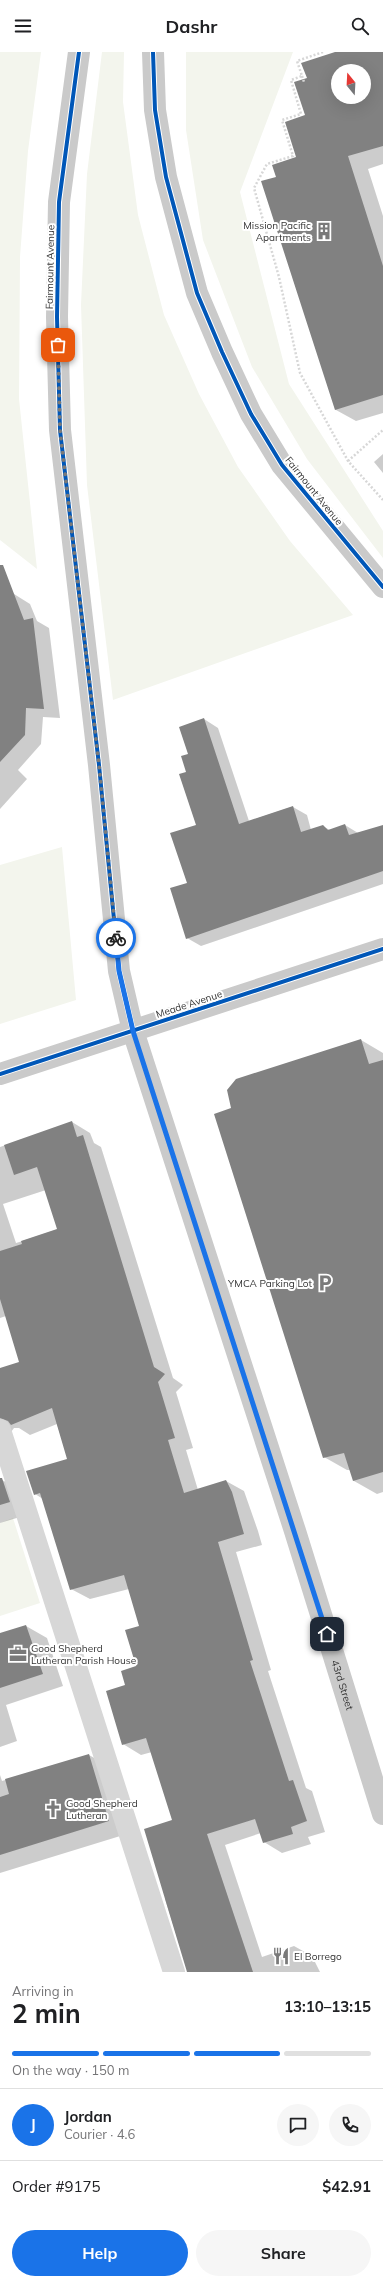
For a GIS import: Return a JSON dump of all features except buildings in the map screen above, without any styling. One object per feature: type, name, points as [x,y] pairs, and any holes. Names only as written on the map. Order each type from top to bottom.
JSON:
[{"type":"main road","name":"Fairmount Avenue","points":[[80,52],[59,202],[57,317],[60,430],[99,765],[119,971],[133,1031]]},
{"type":"main road","name":"Fairmount Avenue","points":[[153,52],[155,110],[166,177],[197,293],[222,352],[251,414],[282,466],[383,587]]},
{"type":"main road","name":"Meade Avenue","points":[[0,1074],[383,949]]},
{"type":"main road","name":"43rd Street","points":[[133,1031],[293,1523],[383,1814]]},
{"type":"lane","points":[[0,1430],[174,1972]]},
{"type":"path","points":[[304,82],[297,61],[323,52]]},
{"type":"path","points":[[302,76],[291,80],[301,114],[282,120],[293,157],[267,164],[254,188],[279,277],[300,373],[348,461],[383,500]]},
{"type":"path","points":[[348,461],[383,430]]},
{"type":"shaded area","points":[[0,52],[41,52],[28,151],[20,257],[19,399],[37,569],[0,540]]},
{"type":"shaded area","points":[[102,52],[124,52],[123,102],[138,215],[164,315],[199,394],[238,467],[290,541],[353,615],[113,700],[87,485],[81,305],[87,174]]},
{"type":"shaded area","points":[[186,52],[293,52],[240,192],[289,384],[383,531],[383,558],[307,459],[252,367],[203,240],[186,130]]},
{"type":"shaded area","points":[[62,847],[76,1000],[0,1024],[0,865]]},
{"type":"shaded area","points":[[13,1518],[40,1603],[0,1616],[0,1523]]},
{"type":"cycle path","points":[[79,52],[59,202],[57,317],[60,430],[99,765],[119,971],[133,1031]]},
{"type":"cycle path","points":[[153,52],[155,110],[166,177],[197,293],[222,352],[251,414],[282,465],[383,587]]},
{"type":"cycle path","points":[[0,1074],[383,949]]},
{"type":"way so far","points":[[58,345],[60,430],[99,765],[116,938]]},
{"type":"place","name":"Mission Pacific Apartments","points":[[324,231]]},
{"type":"place","name":"YMCA Parking Lot","points":[[325,1283]]},
{"type":"place","name":"Good Shepherd Lutheran Parish House","points":[[18,1654]]},
{"type":"place","name":"Good Shepherd Lutheran","points":[[53,1809]]},
{"type":"place","name":"El Borrego","points":[[281,1956]]},
{"type":"route","points":[[116,938],[119,971],[133,1031],[327,1634]]}]
